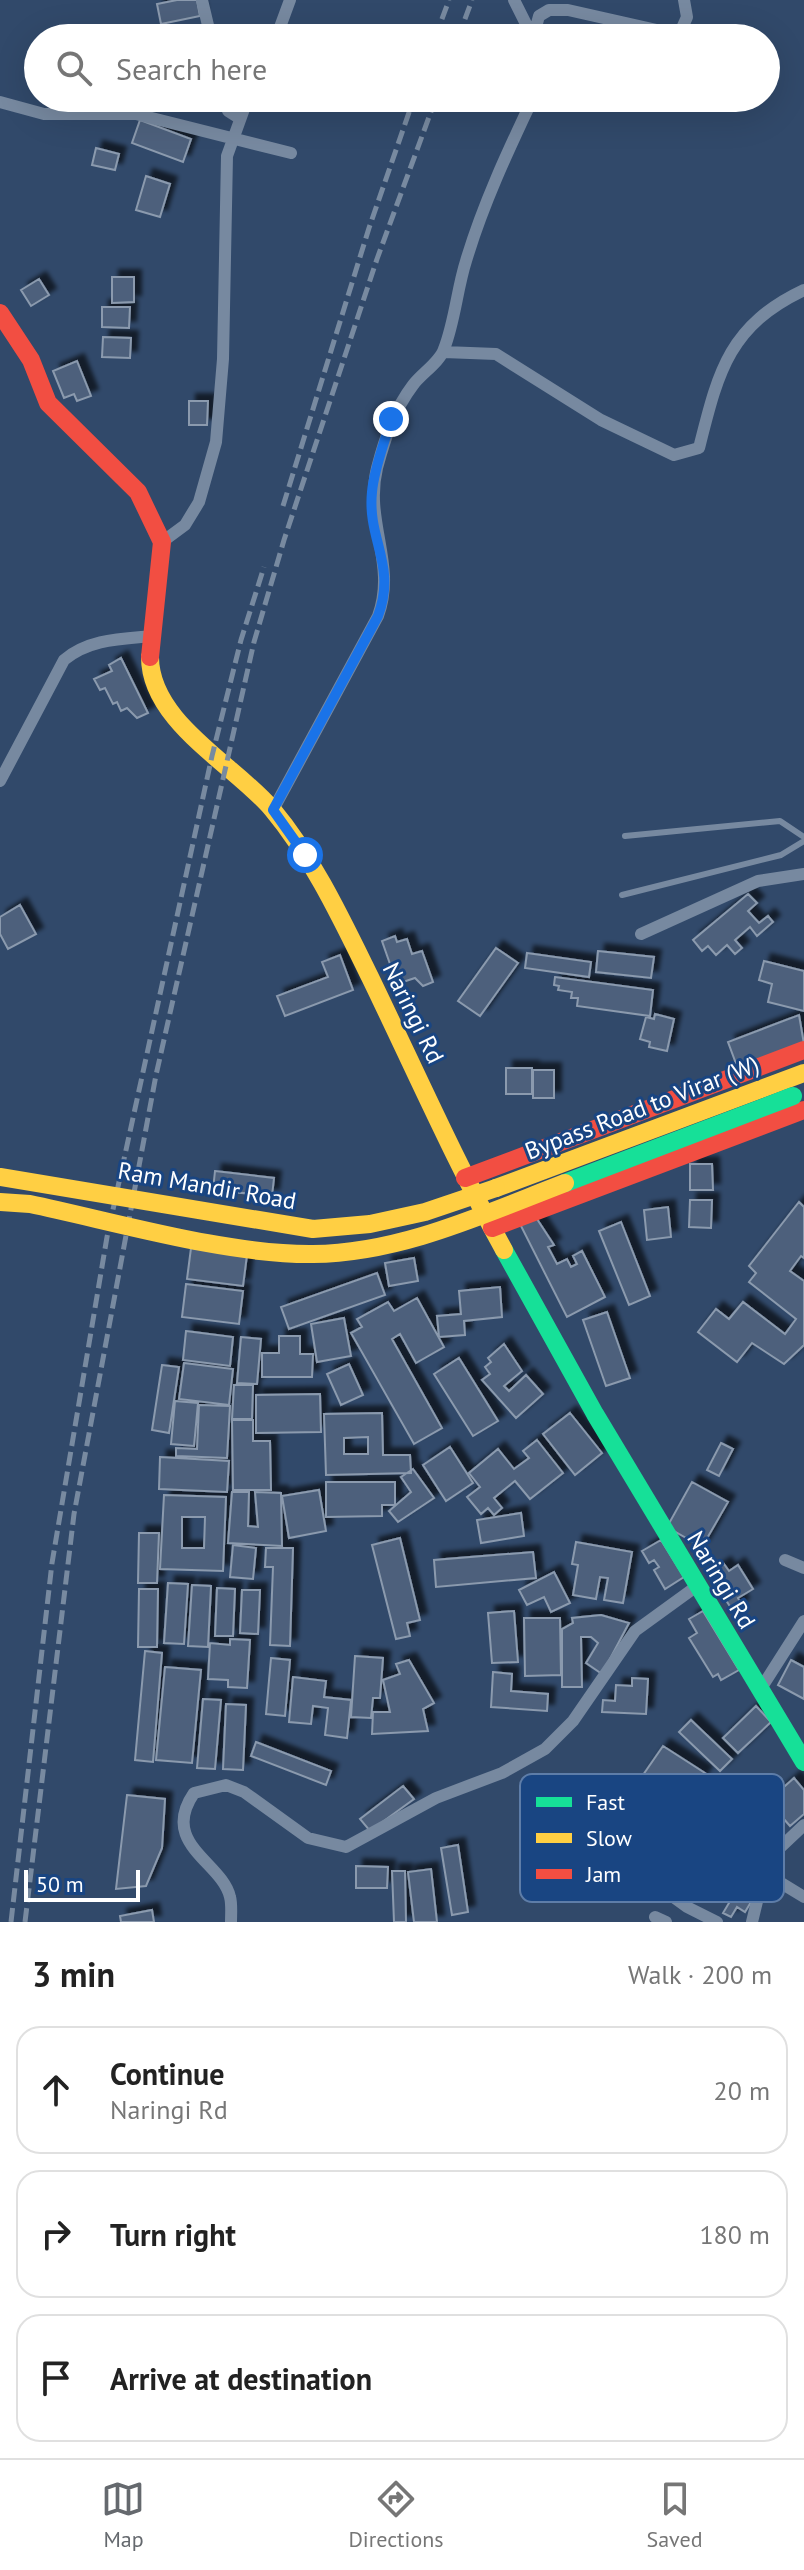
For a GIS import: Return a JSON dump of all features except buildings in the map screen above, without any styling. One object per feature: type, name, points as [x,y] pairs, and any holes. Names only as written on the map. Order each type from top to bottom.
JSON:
[{"type":"street","points":[[202,0],[208,24]]},
{"type":"street","points":[[281,24],[290,0]]},
{"type":"street","points":[[514,0],[526,24]]},
{"type":"street","points":[[684,0],[687,17],[684,24]]},
{"type":"street","points":[[537,24],[539,16],[549,10],[568,10],[630,24]]},
{"type":"street","points":[[0,102],[24,109]]},
{"type":"street","points":[[37,112],[136,114],[291,153]]},
{"type":"street","points":[[230,112],[239,118]]},
{"type":"street","points":[[0,313],[31,360],[48,403],[138,492],[162,542],[185,525],[199,502],[216,442],[223,359],[225,193],[231,140],[242,112]]},
{"type":"street","points":[[273,810],[378,616],[386,594],[387,576],[373,518],[372,492],[391,419],[413,385],[444,352],[477,229],[498,170],[526,112]]},
{"type":"street","points":[[444,352],[496,354],[601,420],[674,455],[687,454],[699,448],[718,372],[747,329],[780,301],[804,290]]},
{"type":"street","name":"Naringi Rd","points":[[162,542],[150,662],[162,701],[212,756],[227,763],[273,810],[333,902],[492,1228],[697,1586],[802,1752]]},
{"type":"street","points":[[0,781],[49,682],[64,660],[77,649],[92,643],[153,636]]},
{"type":"street","points":[[641,934],[758,881],[804,874]]},
{"type":"street","points":[[465,1178],[804,1050]]},
{"type":"street","points":[[0,1202],[30,1204],[238,1247],[313,1254],[360,1249],[429,1235],[798,1090]]},
{"type":"street","points":[[492,1228],[798,1090]]},
{"type":"street","name":"Bypass Road to Virar (W)","points":[[496,1188],[798,1090]]},
{"type":"street","name":"Ram Mandir Road","points":[[0,1177],[313,1229],[370,1224],[425,1212],[496,1188]]},
{"type":"street","points":[[785,1560],[804,1568]]},
{"type":"street","points":[[231,1922],[230,1895],[193,1851],[186,1825],[186,1805],[194,1793],[226,1785],[244,1792],[308,1838],[346,1847],[436,1798],[502,1773],[545,1749],[573,1721],[635,1631],[697,1586]]},
{"type":"street","points":[[760,1690],[804,1621]]},
{"type":"street","points":[[784,1844],[804,1825]]},
{"type":"street","points":[[784,1885],[804,1897]]},
{"type":"street","points":[[680,1902],[717,1922]]},
{"type":"street","points":[[752,1922],[757,1902]]},
{"type":"lane","points":[[622,895],[781,855],[804,839],[780,821],[625,836]]},
{"type":"railway","points":[[440,24],[449,0]]},
{"type":"railway","points":[[463,24],[472,0]]},
{"type":"railway","points":[[283,506],[369,228],[409,112]]},
{"type":"railway","points":[[25,1922],[74,1514],[156,1075],[254,642],[284,540],[377,259],[431,112]]},
{"type":"railway","points":[[11,1922],[52,1563],[107,1237],[212,756],[241,640],[264,567]]},
{"type":"traffic: fast","points":[[565,1183],[793,1096]]},
{"type":"traffic: fast","points":[[504,1250],[595,1414],[804,1762]]},
{"type":"traffic: slow","points":[[150,657],[154,680],[164,702],[179,722],[272,809],[314,869],[504,1250]]},
{"type":"traffic: slow","points":[[496,1188],[804,1073]]},
{"type":"traffic: slow","points":[[0,1177],[313,1229],[370,1224],[425,1212],[496,1188]]},
{"type":"traffic: slow","points":[[0,1202],[30,1204],[208,1243],[280,1253],[313,1254],[378,1247],[442,1230],[565,1183]]},
{"type":"traffic: jam","points":[[0,313],[31,360],[48,403],[138,492],[162,542],[150,657]]},
{"type":"traffic: jam","points":[[465,1178],[804,1050]]},
{"type":"traffic: jam","points":[[492,1228],[804,1110]]},
{"type":"route","points":[[305,855],[273,810],[378,616],[386,594],[387,576],[373,518],[372,492],[391,419]]}]
